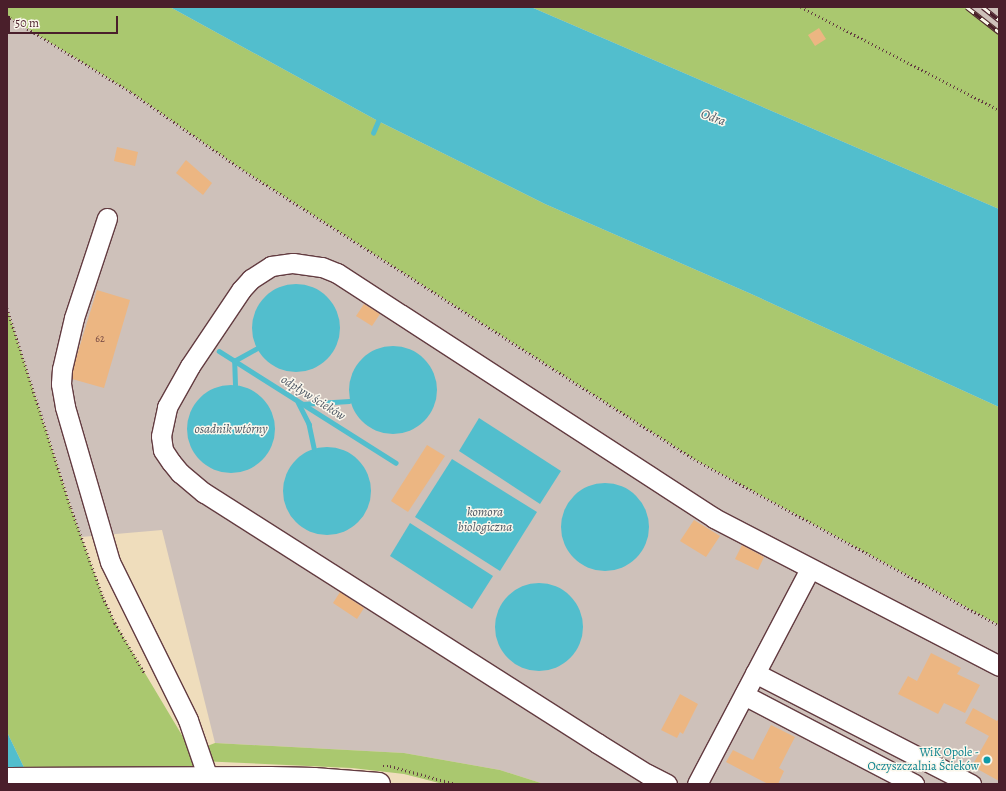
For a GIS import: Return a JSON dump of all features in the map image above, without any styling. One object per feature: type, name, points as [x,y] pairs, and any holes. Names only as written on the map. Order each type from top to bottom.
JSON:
[{"type":"main road","points":[[7,779],[314,779],[379,784]]},
{"type":"lane","points":[[107,218],[74,318],[62,369],[61,384],[65,407],[110,562],[188,720],[208,778]]},
{"type":"lane","points":[[667,784],[647,774],[598,744],[204,493],[180,473],[163,450],[161,436],[167,407],[190,366],[232,302],[251,279],[271,266],[287,264],[307,264],[322,267],[337,273],[714,518],[999,666]]},
{"type":"lane","points":[[697,784],[810,569]]},
{"type":"lane","points":[[756,673],[972,784]]},
{"type":"lane","points":[[744,695],[914,784]]},
{"type":"path","points":[[801,7],[999,110]]},
{"type":"path","points":[[7,16],[131,92],[243,170],[694,459],[999,625]]},
{"type":"shaded area","points":[[969,7],[999,7],[999,30]]},
{"type":"shaded area","points":[[7,16],[131,92],[243,170],[694,459],[999,625],[999,784],[544,784],[500,770],[404,753],[215,743],[162,530],[81,537],[7,308]]},
{"type":"green space","points":[[7,7],[170,7],[378,121],[545,204],[749,293],[999,407],[999,625],[694,459],[243,170],[131,92],[7,16]]},
{"type":"green space","points":[[531,7],[969,7],[999,30],[999,209]]},
{"type":"green space","points":[[7,308],[71,508],[103,597],[115,623],[192,752],[215,743],[404,753],[500,770],[544,784],[443,784],[404,774],[352,768],[199,761],[208,784],[32,784],[7,732]]},
{"type":"water","name":"Odra","points":[[170,7],[531,7],[999,209],[999,407],[749,293],[545,204],[378,121]]},
{"type":"water","points":[[287,284],[305,284],[321,291],[333,303],[340,319],[340,337],[333,353],[321,365],[305,372],[287,372],[271,365],[259,353],[252,337],[252,319],[259,303],[271,291]]},
{"type":"water","points":[[384,346],[402,346],[418,353],[430,365],[437,381],[437,399],[430,415],[418,427],[402,434],[384,434],[368,427],[356,415],[349,399],[349,381],[356,365],[368,353]]},
{"type":"water","name":"osadnik wtórny","points":[[222,385],[240,385],[256,392],[268,404],[275,420],[275,438],[268,454],[256,466],[240,473],[222,473],[206,466],[194,454],[187,438],[187,420],[194,404],[206,392]]},
{"type":"water","name":"komora biologiczna","points":[[479,418],[561,471],[540,504],[459,451]]},
{"type":"water","points":[[318,447],[336,447],[352,454],[364,466],[371,482],[371,500],[364,516],[352,528],[336,535],[318,535],[302,528],[290,516],[283,500],[283,482],[290,466],[302,454]]},
{"type":"water","name":"komora biologiczna","points":[[452,459],[537,512],[500,571],[415,517]]},
{"type":"water","points":[[596,483],[614,483],[630,490],[642,502],[649,518],[649,536],[642,552],[630,564],[614,571],[596,571],[580,564],[568,552],[561,536],[561,518],[568,502],[580,490]]},
{"type":"water","name":"komora biologiczna","points":[[410,523],[493,576],[472,609],[390,556]]},
{"type":"water","points":[[530,583],[548,583],[564,590],[576,602],[583,618],[583,636],[576,652],[564,664],[548,671],[530,671],[514,664],[502,652],[495,636],[495,618],[502,602],[514,590]]},
{"type":"water","points":[[7,732],[32,784],[7,784]]},
{"type":"building","points":[[819,28],[826,39],[815,46],[808,35]]},
{"type":"building","points":[[117,147],[138,152],[135,166],[114,161]]},
{"type":"building","points":[[186,160],[212,183],[203,195],[176,173]]},
{"type":"building","points":[[97,290],[130,300],[104,388],[72,379],[74,365]]},
{"type":"building","points":[[364,304],[380,314],[372,326],[356,316]]},
{"type":"building","points":[[427,445],[445,456],[408,512],[391,501]]},
{"type":"building","points":[[694,520],[720,536],[706,557],[680,541]]},
{"type":"building","points":[[742,545],[764,557],[758,570],[735,559]]},
{"type":"building","points":[[340,592],[364,608],[357,619],[333,603]]},
{"type":"building","points":[[931,653],[961,668],[957,674],[980,685],[965,713],[944,703],[938,714],[898,694],[908,676],[917,681]]},
{"type":"building","points":[[680,694],[698,704],[683,734],[680,732],[677,738],[661,730]]},
{"type":"building","points":[[973,708],[997,721],[999,718],[999,781],[972,766],[989,736],[965,723]]},
{"type":"building","points":[[771,725],[795,737],[779,768],[784,771],[778,784],[768,784],[726,762],[733,750],[753,760]]},
{"type":"waterway","name":"odpływ ścieków","points":[[373,133],[378,121]]},
{"type":"waterway","name":"odpływ ścieków","points":[[235,385],[234,361],[256,349]]},
{"type":"waterway","name":"odpływ ścieków","points":[[219,351],[396,463]]},
{"type":"waterway","points":[[302,404],[349,401]]},
{"type":"waterway","points":[[298,402],[309,424],[314,448]]},
{"type":"railway","points":[[967,7],[999,32]]},
{"type":"railway","points":[[983,7],[999,20]]},
{"type":"place","name":"WiK Opole - Oczyszczalnia Ścieków","points":[[987,760]]}]
